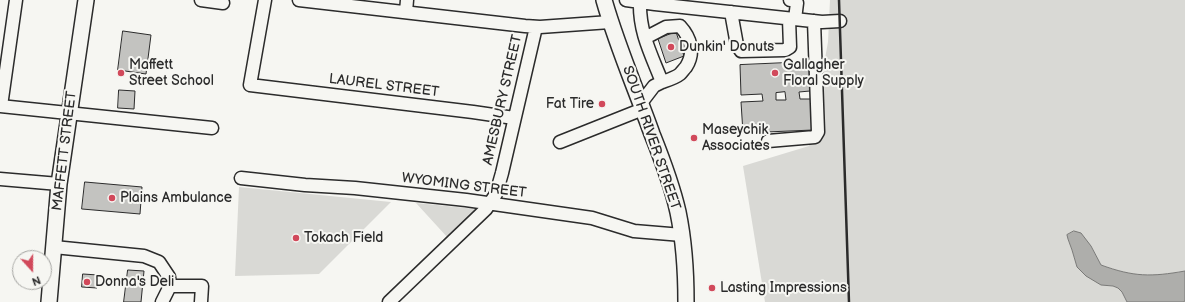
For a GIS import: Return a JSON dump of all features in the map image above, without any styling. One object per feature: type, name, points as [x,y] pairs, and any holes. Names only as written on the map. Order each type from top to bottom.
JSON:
[{"type":"main road","name":"MAFFETT STREET","points":[[49,302],[59,184],[86,0]]},
{"type":"main road","name":"SOUTH RIVER STREET","points":[[604,0],[610,22],[674,195],[682,235],[686,281],[686,302]]},
{"type":"street","points":[[16,0],[1,106],[212,128]]},
{"type":"street","points":[[201,0],[223,3]]},
{"type":"street","name":"LAUREL STREET","points":[[265,0],[250,85],[514,118]]},
{"type":"street","points":[[299,0],[536,27],[610,22]]},
{"type":"street","points":[[406,12],[407,0]]},
{"type":"street","points":[[626,0],[640,2],[716,5],[731,12],[822,22],[840,21]]},
{"type":"street","points":[[731,12],[737,45],[741,51],[785,50],[790,47],[792,19],[797,3],[795,0],[790,0]]},
{"type":"street","points":[[640,2],[640,19],[643,32],[662,82]]},
{"type":"street","points":[[768,142],[815,137],[818,132],[814,21]]},
{"type":"street","points":[[560,142],[642,106],[654,86],[681,74],[691,60],[691,47],[686,32],[680,26],[666,27],[645,38]]},
{"type":"street","name":"AMESBURY STREET","points":[[389,302],[473,222],[495,197],[536,27]]},
{"type":"street","name":"WYOMING STREET","points":[[241,178],[466,200],[592,218],[634,231],[682,235]]},
{"type":"street","points":[[0,179],[59,184]]},
{"type":"street","points":[[54,247],[144,256],[159,262],[169,277],[170,286],[162,302]]},
{"type":"street","points":[[170,286],[202,286],[201,302]]},
{"type":"shaded area","points":[[830,0],[1185,0],[1185,271],[1154,276],[1121,271],[1101,265],[1091,246],[1068,239],[1077,267],[1101,285],[1118,288],[1122,292],[1127,302],[765,302],[743,166],[809,146],[828,42]]},
{"type":"shaded area","name":"Tokach Field","points":[[239,187],[391,202],[319,274],[235,276]]},
{"type":"shaded area","points":[[416,203],[477,209],[448,238]]},
{"type":"shaded area","points":[[1074,231],[1081,233],[1091,246],[1101,265],[1123,272],[1143,275],[1185,271],[1184,302],[1127,302],[1122,292],[1118,288],[1101,285],[1086,276],[1077,267],[1068,239],[1067,235]]},
{"type":"building","points":[[123,31],[151,35],[146,74],[118,70]]},
{"type":"building","name":"Dunkin' Donuts","points":[[676,32],[684,56],[666,63],[658,39]]},
{"type":"building","points":[[809,62],[810,91],[799,92],[800,99],[812,99],[813,130],[743,133],[741,102],[763,101],[762,94],[741,95],[740,65]],"holes":[[[785,92],[786,100],[776,100],[776,93]]]},
{"type":"building","points":[[119,90],[135,91],[134,109],[118,108]]},
{"type":"building","name":"Plains Ambulance","points":[[85,182],[142,187],[140,214],[82,209]]},
{"type":"building","points":[[128,270],[144,271],[141,302],[124,302]]},
{"type":"building","points":[[83,274],[98,275],[97,288],[82,287]]},
{"type":"railway","points":[[839,0],[849,302]]},
{"type":"place","name":"Dunkin' Donuts","points":[[671,47]]},
{"type":"place","name":"Maffett Street School","points":[[121,73]]},
{"type":"place","name":"Gallagher Floral Supply","points":[[775,73]]},
{"type":"place","name":"Fat Tire","points":[[602,104]]},
{"type":"place","name":"Maseychik Associates","points":[[694,138]]},
{"type":"place","name":"Plains Ambulance","points":[[112,198]]},
{"type":"place","name":"Tokach Field","points":[[296,238]]},
{"type":"place","name":"Donna's Deli","points":[[87,282]]},
{"type":"place","name":"Lasting Impressions","points":[[712,288]]}]
